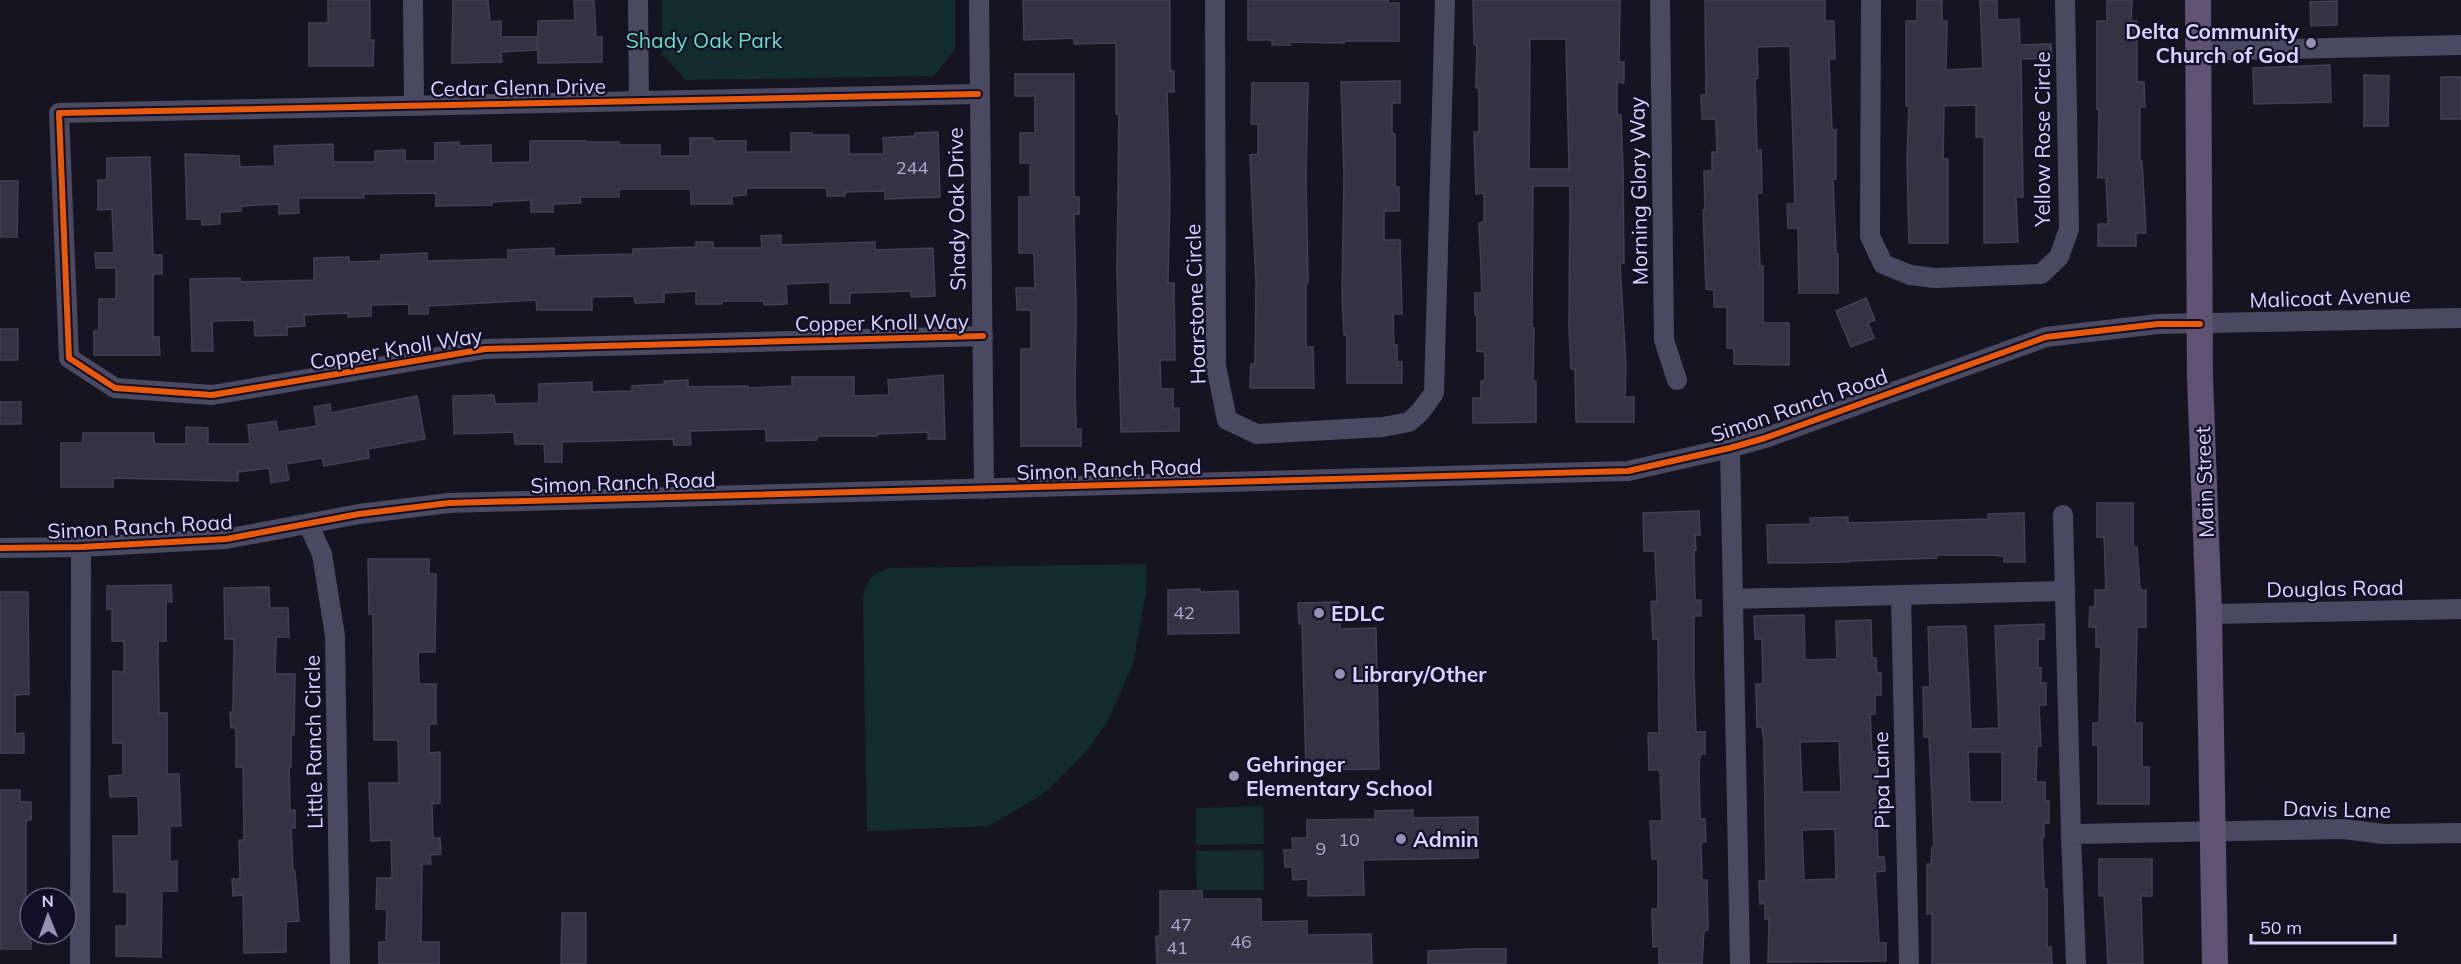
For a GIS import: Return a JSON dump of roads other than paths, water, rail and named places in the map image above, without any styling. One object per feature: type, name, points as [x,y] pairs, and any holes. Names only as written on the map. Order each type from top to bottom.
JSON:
[{"type":"main road","name":"Main Street","points":[[2198,0],[2200,324],[2209,614],[2215,964]]},
{"type":"street","points":[[413,0],[414,106]]},
{"type":"street","points":[[638,0],[639,101]]},
{"type":"street","name":"Shady Oak Drive","points":[[979,0],[978,94],[984,489]]},
{"type":"street","name":"Hoarstone Circle","points":[[1215,0],[1216,366],[1227,420],[1257,434],[1383,427],[1409,422],[1434,393],[1445,0]]},
{"type":"street","name":"Morning Glory Way","points":[[1660,0],[1664,340],[1677,380]]},
{"type":"street","name":"Yellow Rose Circle","points":[[1871,0],[1870,236],[1882,264],[1910,275],[1935,278],[2041,274],[2059,257],[2069,229],[2065,0]]},
{"type":"street","points":[[2199,51],[2461,45]]},
{"type":"street","name":"Cedar Glenn Drive","points":[[59,113],[978,94]]},
{"type":"street","name":"Copper Knoll Way","points":[[59,113],[69,358],[115,388],[212,395],[485,349],[983,336]]},
{"type":"street","name":"Malicoat Avenue","points":[[2200,324],[2461,318]]},
{"type":"street","name":"Simon Ranch Road","points":[[0,549],[226,539],[359,514],[449,503],[1628,471],[1765,438],[2046,337],[2158,324],[2200,324]]},
{"type":"street","points":[[1730,448],[1740,964]]},
{"type":"street","points":[[2063,515],[2076,964]]},
{"type":"street","name":"Little Ranch Circle","points":[[308,524],[322,554],[335,636],[340,964]]},
{"type":"street","points":[[80,964],[81,547]]},
{"type":"street","points":[[1733,599],[2065,591]]},
{"type":"street","name":"Pipa Lane","points":[[1901,595],[1909,964]]},
{"type":"street","name":"Douglas Road","points":[[2209,614],[2461,609]]},
{"type":"street","name":"Davis Lane","points":[[2071,834],[2344,829],[2383,834],[2461,833]]},
{"type":"place","name":"Delta Community Church of God","points":[[2311,43]]},
{"type":"place","name":"EDLC","points":[[1319,613]]},
{"type":"place","name":"Library/Other","points":[[1340,674]]},
{"type":"place","name":"Gehringer Elementary School","points":[[1234,776]]},
{"type":"place","name":"Admin","points":[[1401,839]]},
{"type":"park label","name":"Shady Oak Park","points":[[704,40]]}]
